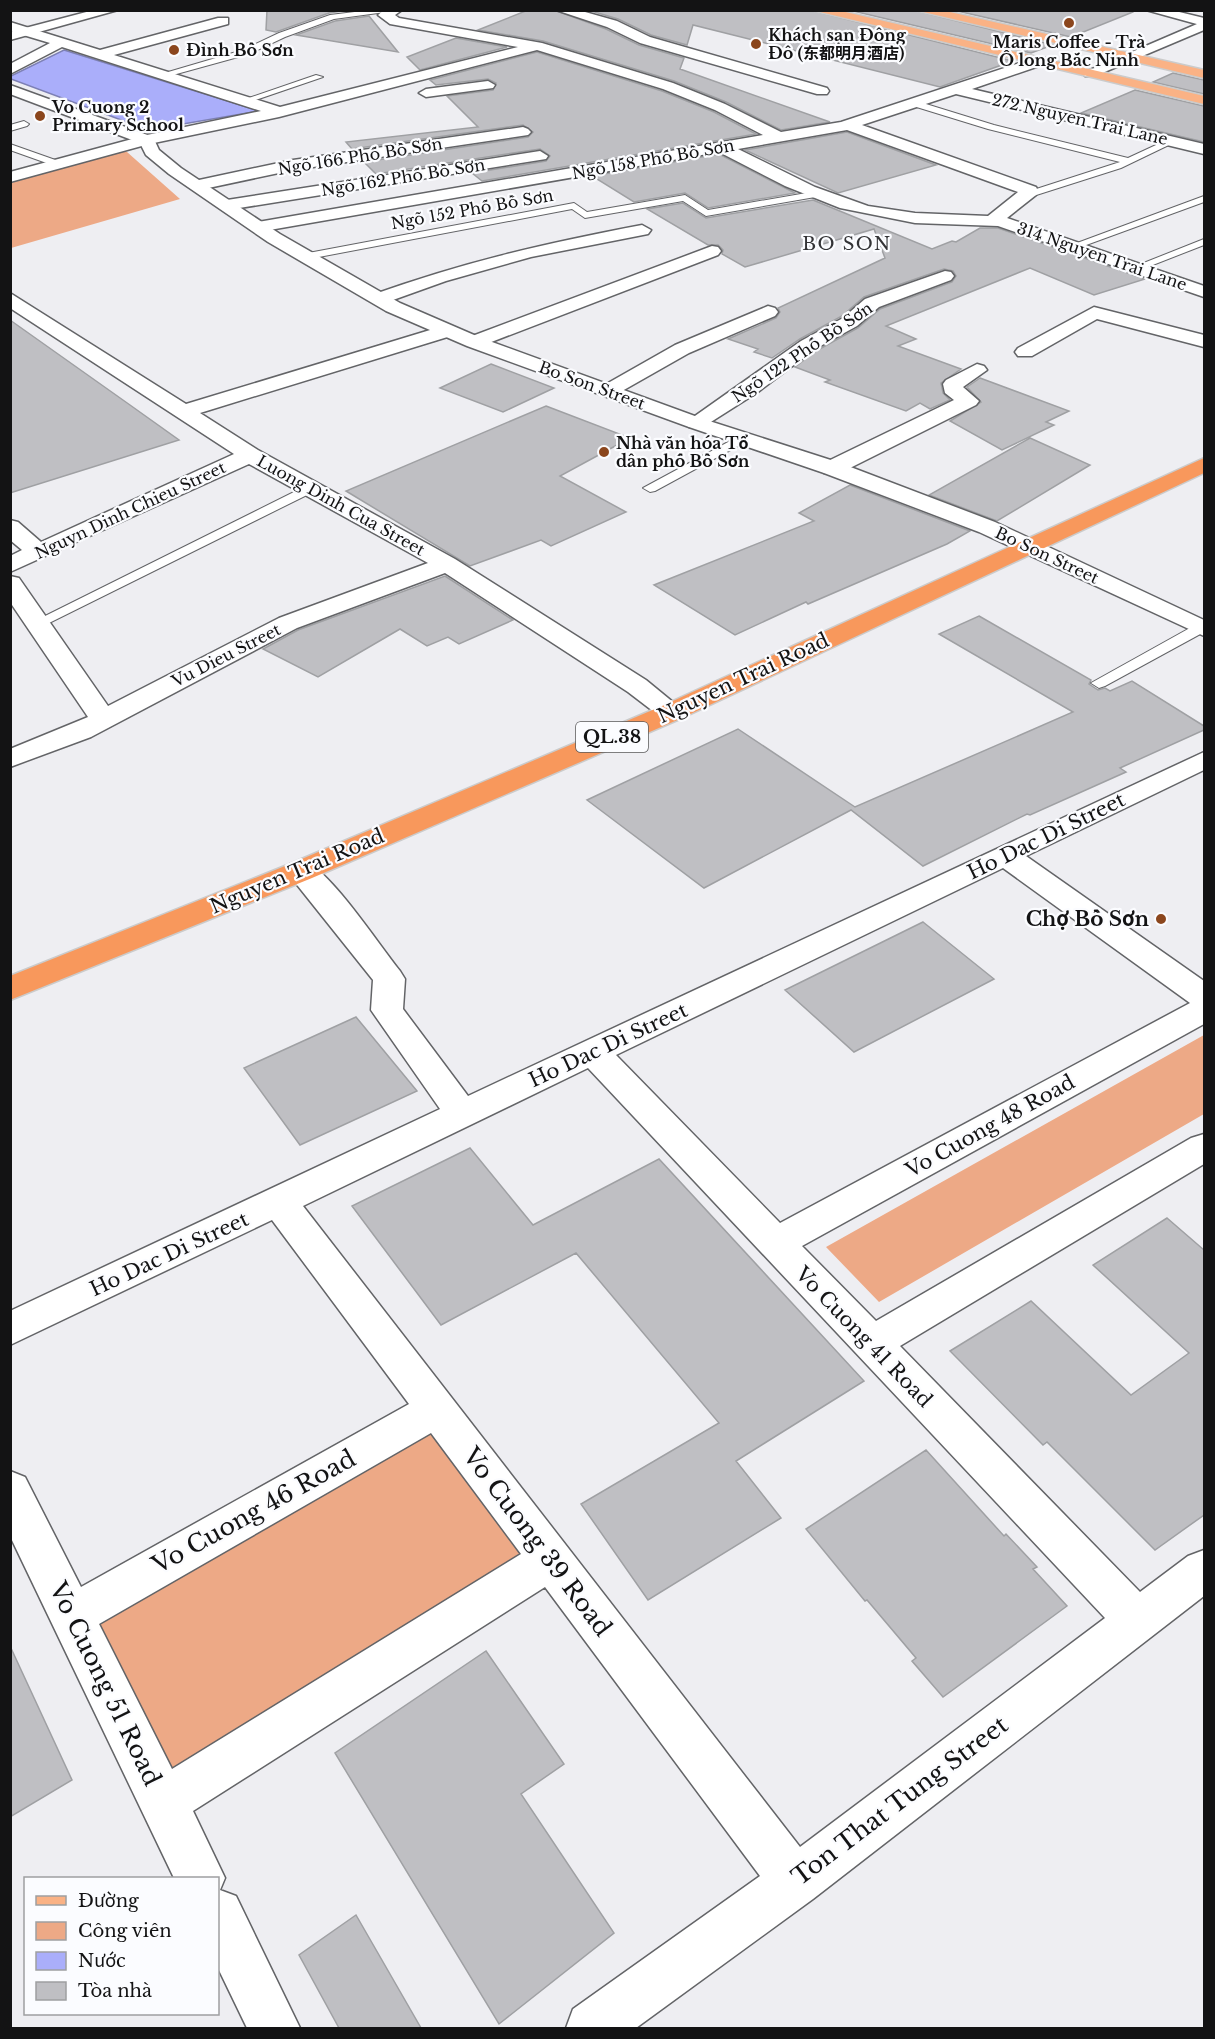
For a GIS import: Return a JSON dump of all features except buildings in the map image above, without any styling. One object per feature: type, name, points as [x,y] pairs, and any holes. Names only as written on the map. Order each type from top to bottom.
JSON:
[{"type":"highway","name":"Nguyen Trai Road","points":[[10,989],[301,871],[672,712],[1204,465]]},
{"type":"main road","points":[[818,10],[1204,100]]},
{"type":"main road","points":[[921,10],[1204,74]]},
{"type":"street","points":[[15,31],[112,10]]},
{"type":"street","points":[[396,10],[385,15],[395,21],[537,46],[668,86],[720,107],[778,137]]},
{"type":"street","points":[[562,10],[612,24],[645,40],[822,91]]},
{"type":"street","points":[[1152,10],[1204,23]]},
{"type":"street","points":[[97,55],[223,21]]},
{"type":"street","points":[[1090,73],[1204,23]]},
{"type":"street","points":[[15,31],[279,112],[488,85]]},
{"type":"street","points":[[10,69],[60,43]]},
{"type":"street","points":[[10,177],[147,140],[279,112],[537,46]]},
{"type":"street","name":"Ngõ 158 Phố Bồ Sơn","points":[[258,227],[847,125],[1040,62]]},
{"type":"street","points":[[10,88],[147,140]]},
{"type":"street","name":"272 Nguyen Trai Lane","points":[[955,89],[1204,149]]},
{"type":"street","name":"314 Nguyen Trai Lane","points":[[847,125],[1030,191],[1030,194],[994,217],[999,221]]},
{"type":"street","name":"Ngõ 166 Phố Bồ Sơn","points":[[199,185],[293,165],[523,132]]},
{"type":"street","name":"Bo Son Street","points":[[147,140],[152,152],[175,171],[303,257],[379,299],[447,331],[696,423],[832,468],[1029,546],[1203,628]]},
{"type":"street","name":"314 Nguyen Trai Lane","points":[[721,147],[818,194],[853,207],[885,214],[962,221],[999,221],[1203,290]]},
{"type":"street","name":"Ngõ 162 Phố Bồ Sơn","points":[[228,205],[555,154]]},
{"type":"street","points":[[379,299],[440,277],[529,252],[642,230]]},
{"type":"street","points":[[474,342],[712,251]]},
{"type":"street","name":"Ngõ 122 Phố Bồ Sơn","points":[[696,423],[751,388],[808,345],[850,322],[872,303],[945,276]]},
{"type":"street","name":"Luong Dinh Cua Street","points":[[10,299],[186,411],[250,455],[447,564],[637,686],[672,712]]},
{"type":"street","points":[[608,391],[682,349],[768,312]]},
{"type":"street","points":[[1025,352],[1094,314],[1204,341]]},
{"type":"street","points":[[186,411],[447,331]]},
{"type":"street","points":[[832,468],[969,401],[952,389],[953,384],[977,370]]},
{"type":"street","name":"Nguyn Dinh Chieu Street","points":[[10,565],[250,455]]},
{"type":"street","points":[[10,527],[38,552]]},
{"type":"street","name":"Vu Dieu Street","points":[[10,759],[81,731],[102,718],[288,623],[447,564]]},
{"type":"street","points":[[10,583],[25,613],[102,718]]},
{"type":"street","name":"Ho Dac Di Street","points":[[10,1329],[1006,856],[1198,771]]},
{"type":"street","points":[[1006,856],[1204,997]]},
{"type":"street","points":[[301,871],[331,904],[389,979],[387,1010],[463,1114]]},
{"type":"street","name":"Vo Cuong 48 Road","points":[[775,1243],[1204,1010]]},
{"type":"street","name":"Vo Cuong 41 Road","points":[[593,1052],[870,1344],[1137,1620]]},
{"type":"street","points":[[870,1344],[1204,1148]]},
{"type":"street","name":"Vo Cuong 39 Road","points":[[279,1202],[795,1881]]},
{"type":"street","name":"Vo Cuong 46 Road","points":[[72,1616],[437,1409]]},
{"type":"street","name":"Vo Cuong 51 Road","points":[[10,1490],[200,1877]]},
{"type":"street","points":[[163,1802],[550,1560]]},
{"type":"street","name":"Ton That Tung Street","points":[[592,2028],[795,1881],[1204,1570]]},
{"type":"street","points":[[219,1916],[274,2028]]},
{"type":"lane","points":[[162,75],[246,52],[282,35],[333,17],[396,10]]},
{"type":"lane","points":[[244,101],[319,77]]},
{"type":"lane","points":[[913,103],[991,127],[1128,161]]},
{"type":"lane","points":[[10,128],[24,123]]},
{"type":"lane","points":[[1030,194],[1128,161],[1172,141]]},
{"type":"lane","points":[[10,147],[58,164]]},
{"type":"lane","name":"Ngõ 152 Phố Bồ Sơn","points":[[303,257],[574,206],[585,215],[685,198],[706,213],[818,194]]},
{"type":"lane","points":[[1074,246],[1204,199]]},
{"type":"lane","points":[[1136,268],[1204,242]]},
{"type":"lane","points":[[650,488],[743,438]]},
{"type":"lane","points":[[25,613],[310,488]]},
{"type":"lane","points":[[1099,683],[1203,628]]},
{"type":"green space","points":[[119,151],[127,152],[180,199],[11,248],[11,183]]},
{"type":"green space","points":[[1204,1035],[1204,1114],[879,1302],[826,1247]]},
{"type":"green space","points":[[433,1424],[534,1564],[169,1792],[80,1617]]},
{"type":"water","points":[[64,50],[259,111],[148,130],[11,79],[11,76]]},
{"type":"place","name":"Maris Coffee - Trà Ô long Bắc Ninh","points":[[1069,23]]},
{"type":"place","name":"Khách sạn Đông Đô (东都明月酒店)","points":[[756,44]]},
{"type":"place","name":"Đình Bồ Sơn","points":[[174,50]]},
{"type":"place","name":"Vo Cuong 2 Primary School","points":[[40,116]]},
{"type":"place","name":"Nhà văn hóa Tổ dân phố Bồ Sơn","points":[[604,452]]},
{"type":"place","name":"Chợ Bồ Sơn","points":[[1161,919]]},
{"type":"district","name":"BO SON","points":[[847,244]]}]
